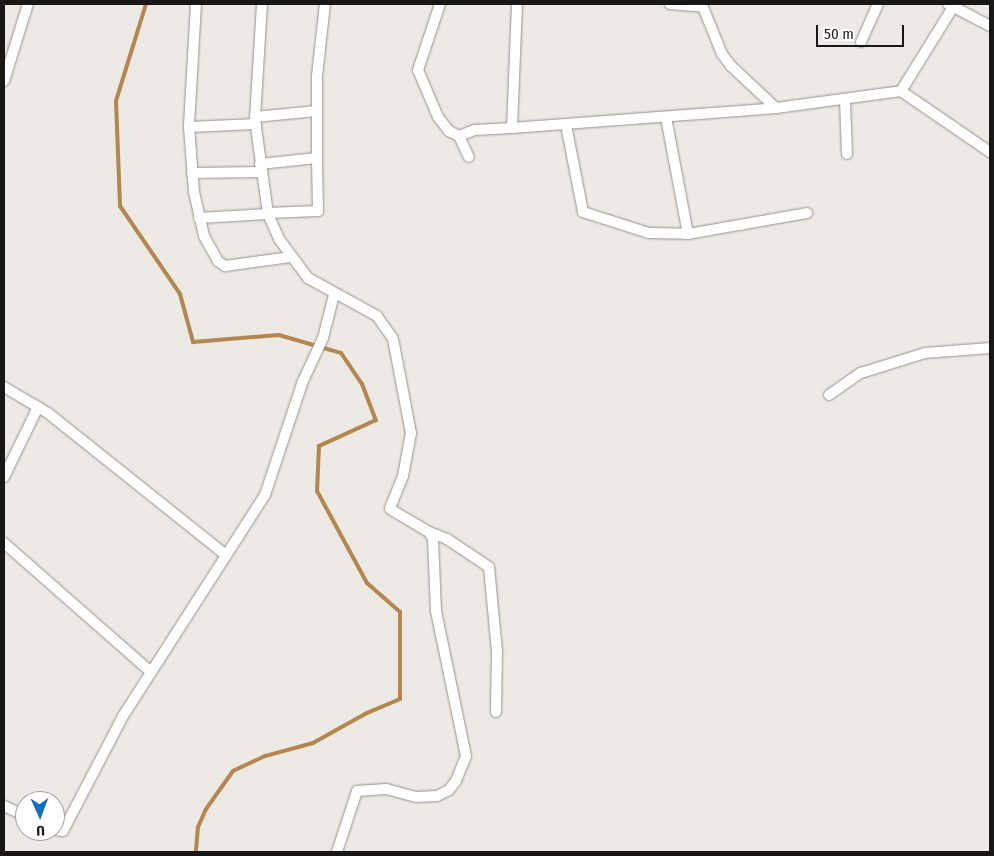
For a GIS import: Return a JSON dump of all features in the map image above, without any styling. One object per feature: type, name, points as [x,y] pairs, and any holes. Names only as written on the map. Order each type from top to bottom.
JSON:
[{"type":"street","points":[[4,81],[28,4]]},
{"type":"street","points":[[196,4],[189,127],[192,173],[199,218],[204,236],[218,261],[225,266],[290,257]]},
{"type":"street","points":[[262,4],[256,120],[260,168],[268,214],[290,257],[308,278],[334,295],[378,316],[393,339],[411,433],[403,476],[390,509],[429,532],[447,539],[489,567],[497,652],[496,712]]},
{"type":"street","points":[[199,218],[318,211],[317,76],[325,4]]},
{"type":"street","points":[[440,4],[418,70],[438,117],[449,131],[459,136],[469,157]]},
{"type":"street","points":[[512,128],[517,4]]},
{"type":"street","points":[[670,4],[704,5],[722,54],[731,66],[776,108]]},
{"type":"street","points":[[861,42],[878,4]]},
{"type":"street","points":[[901,92],[951,5],[990,26]]},
{"type":"street","points":[[459,136],[474,130],[666,118],[776,108],[901,92],[990,152]]},
{"type":"street","points":[[845,100],[846,154]]},
{"type":"street","points":[[189,127],[256,120],[317,110]]},
{"type":"street","points":[[666,118],[688,234]]},
{"type":"street","points":[[566,125],[586,214],[649,233],[688,234],[807,213]]},
{"type":"street","points":[[192,173],[260,168],[317,158]]},
{"type":"street","points":[[65,827],[122,716],[268,488],[286,425],[314,354],[323,338],[334,295]]},
{"type":"street","points":[[829,395],[861,373],[925,353],[990,348]]},
{"type":"street","points":[[4,387],[38,407],[90,444],[226,555]]},
{"type":"street","points":[[4,477],[38,407]]},
{"type":"street","points":[[337,852],[357,791],[386,789],[416,798],[432,798],[449,790],[463,768],[466,756],[464,741],[436,610],[433,539],[429,532]]},
{"type":"street","points":[[4,543],[151,672]]},
{"type":"waterway","points":[[146,4],[116,101],[120,206],[180,294],[193,342],[279,335],[341,353],[362,384],[376,420],[319,446],[317,491],[367,583],[400,612],[400,699],[365,714],[313,743],[265,756],[233,771],[206,809],[198,827],[196,852]]}]
